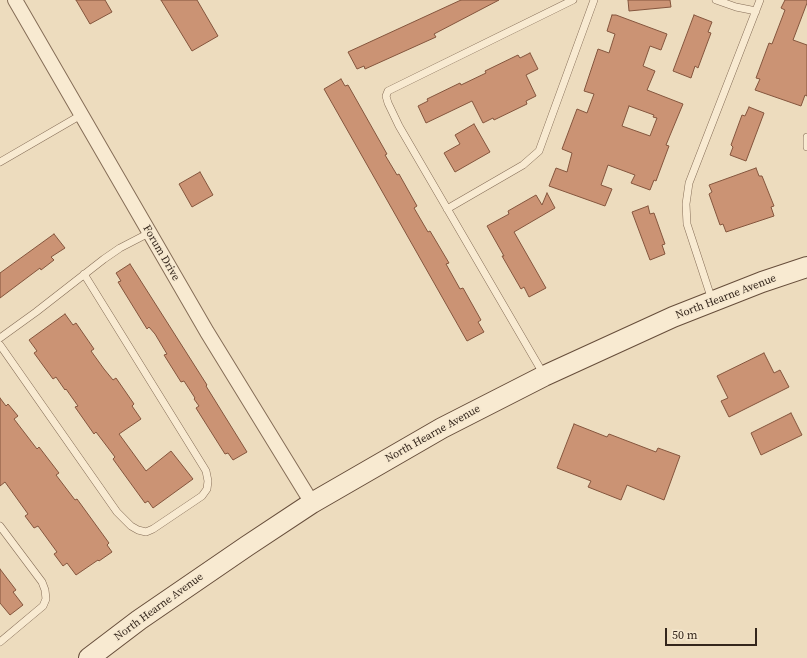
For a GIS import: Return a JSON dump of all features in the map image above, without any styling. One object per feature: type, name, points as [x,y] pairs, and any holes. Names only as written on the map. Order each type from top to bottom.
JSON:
[{"type":"main road","name":"North Hearne Avenue","points":[[90,658],[145,616],[312,503],[442,428],[544,376],[673,317],[807,267]]},
{"type":"street","name":"Forum Drive","points":[[15,0],[207,332],[312,503]]},
{"type":"lane","points":[[544,376],[399,126],[386,96],[388,91],[573,0]]},
{"type":"lane","points":[[447,209],[523,165],[539,151],[594,0]]},
{"type":"lane","points":[[716,0],[736,7],[756,10]]},
{"type":"lane","points":[[712,302],[687,224],[686,204],[689,183],[760,0]]},
{"type":"lane","points":[[0,162],[81,115]]},
{"type":"lane","points":[[807,138],[807,147]]},
{"type":"lane","points":[[0,338],[120,248],[149,233]]},
{"type":"lane","points":[[0,345],[118,512],[130,526],[146,532],[153,529],[202,496],[207,489],[208,481],[206,471],[84,274]]},
{"type":"lane","points":[[0,526],[42,582],[46,599],[43,606],[0,642]]},
{"type":"building","points":[[76,0],[105,0],[112,12],[90,24]]},
{"type":"building","points":[[161,0],[197,0],[218,36],[192,51]]},
{"type":"building","points":[[461,0],[499,0],[434,34],[436,37],[365,69],[364,66],[357,69],[348,52]]},
{"type":"building","points":[[628,0],[670,0],[671,7],[629,11]]},
{"type":"building","points":[[785,0],[807,0],[793,40],[807,45],[807,96],[805,95],[801,106],[755,90],[760,79],[756,78],[769,43],[772,44],[785,10],[781,8]]},
{"type":"building","points":[[612,15],[616,15],[667,34],[661,50],[650,46],[643,66],[655,71],[647,90],[683,104],[666,145],[669,146],[656,181],[654,180],[650,190],[631,183],[635,175],[608,165],[601,185],[612,189],[605,206],[549,186],[556,168],[567,172],[572,153],[562,149],[577,109],[587,113],[594,94],[584,91],[598,49],[609,53],[615,34],[607,31]],"holes":[[[629,106],[654,115],[653,117],[657,118],[650,136],[622,126]]]},
{"type":"building","points":[[694,15],[712,22],[708,32],[711,33],[698,68],[695,66],[691,78],[673,71]]},
{"type":"building","points":[[530,53],[538,69],[526,75],[536,96],[526,101],[527,104],[494,120],[493,118],[483,123],[472,101],[426,123],[418,106],[428,101],[427,99],[460,83],[461,85],[486,73],[485,71],[518,55],[520,58]]},
{"type":"building","points":[[341,79],[345,86],[348,85],[387,154],[385,155],[397,175],[399,174],[417,206],[414,208],[449,263],[446,264],[460,289],[463,288],[481,320],[478,322],[484,332],[467,341],[324,89]]},
{"type":"building","points":[[749,107],[764,113],[746,161],[730,155],[733,147],[731,145],[742,115],[745,116]]},
{"type":"building","points":[[474,124],[490,152],[455,172],[444,153],[460,144],[455,135]]},
{"type":"building","points":[[756,168],[759,176],[762,176],[774,206],[771,207],[774,216],[726,232],[723,224],[720,225],[709,194],[712,192],[709,185]]},
{"type":"building","points":[[200,172],[213,195],[192,207],[179,184]]},
{"type":"building","points":[[547,193],[555,208],[514,232],[546,288],[529,297],[524,287],[521,289],[487,226],[509,214],[508,211],[536,195],[542,205]]},
{"type":"building","points":[[648,206],[650,214],[654,213],[665,244],[662,245],[665,254],[650,260],[632,212]]},
{"type":"building","points":[[54,234],[65,248],[51,257],[54,260],[41,270],[40,268],[0,298],[0,273]]},
{"type":"building","points":[[130,264],[207,385],[206,386],[247,452],[233,460],[228,453],[225,454],[196,408],[199,406],[194,399],[195,398],[184,381],[181,382],[164,355],[167,354],[155,334],[149,327],[147,329],[118,282],[121,281],[116,273]]},
{"type":"building","points":[[65,314],[73,325],[76,323],[94,349],[91,351],[113,380],[116,378],[134,404],[132,406],[141,419],[119,434],[146,471],[171,451],[193,479],[153,508],[148,501],[145,503],[113,459],[115,457],[96,432],[94,434],[75,407],[78,406],[66,389],[65,390],[56,377],[53,379],[34,353],[37,351],[29,340]]},
{"type":"building","points":[[764,353],[774,373],[780,370],[789,387],[729,417],[721,401],[728,398],[717,376]]},
{"type":"building","points":[[0,398],[6,406],[8,404],[18,416],[14,419],[37,449],[39,447],[59,473],[56,475],[75,500],[77,499],[109,543],[107,545],[112,552],[76,575],[67,563],[63,566],[54,554],[57,552],[38,526],[34,528],[25,516],[28,514],[5,482],[0,486]]},
{"type":"building","points":[[791,413],[802,435],[761,455],[751,433]]},
{"type":"building","points":[[574,424],[607,437],[609,434],[656,452],[658,448],[680,456],[664,500],[627,485],[621,500],[588,487],[591,481],[557,468]]},
{"type":"building","points":[[0,569],[16,590],[13,592],[23,605],[10,615],[0,603]]}]
